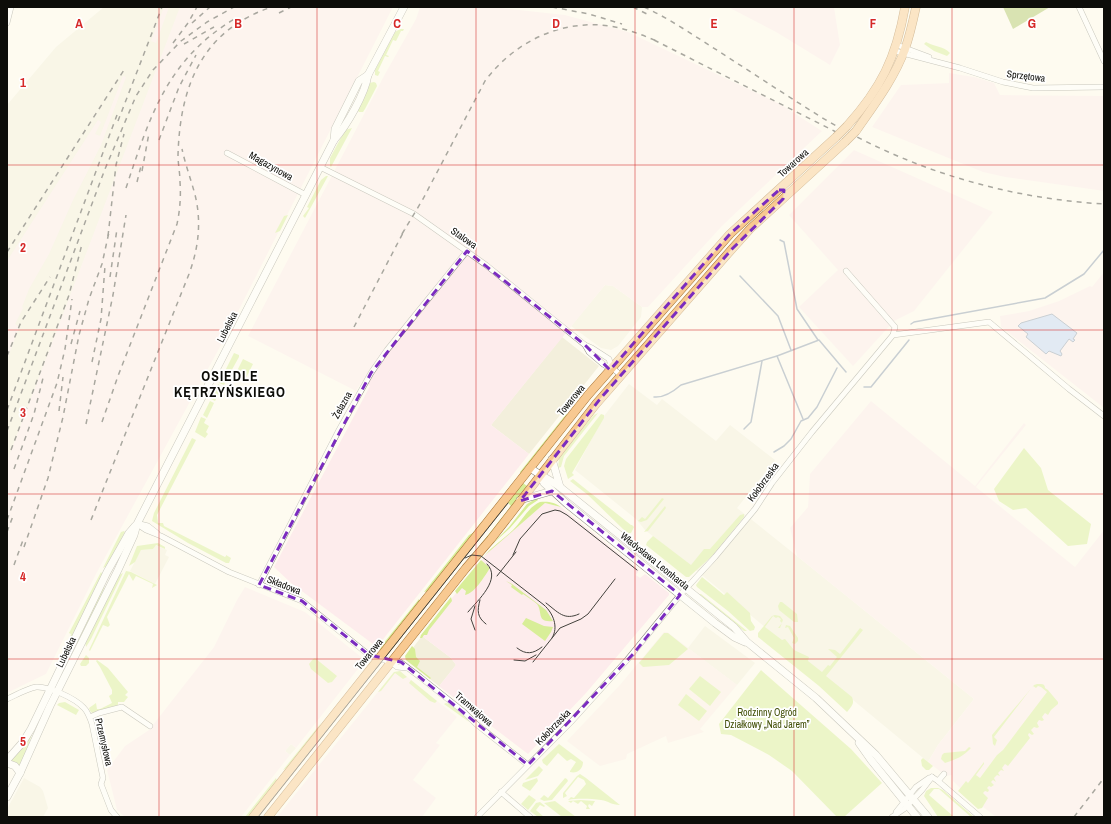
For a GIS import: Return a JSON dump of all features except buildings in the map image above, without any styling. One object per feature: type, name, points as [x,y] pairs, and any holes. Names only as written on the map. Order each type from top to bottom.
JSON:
[{"type":"main road","name":"Towarowa","points":[[253,817],[601,380],[720,245],[836,138],[862,110],[882,80],[896,48],[905,7]]},
{"type":"main road","name":"Towarowa","points":[[268,817],[466,568],[491,539],[596,404],[736,244],[856,131],[886,87],[904,51],[916,7]]},
{"type":"main road","points":[[779,190],[783,190],[785,192],[783,199]]},
{"type":"street","points":[[7,23],[11,7]]},
{"type":"street","name":"Lubelska","points":[[20,773],[53,691],[107,572],[129,533],[137,524],[334,140],[342,131],[349,118],[367,83],[368,75],[404,7]]},
{"type":"street","points":[[1079,7],[1104,61]]},
{"type":"street","name":"Sprzętowa","points":[[896,48],[1003,82],[1033,88],[1104,87]]},
{"type":"street","name":"Magazynowa","points":[[227,153],[306,195]]},
{"type":"street","name":"Stalowa","points":[[320,168],[413,213],[467,251],[585,345],[608,358]]},
{"type":"street","name":"Żelazna","points":[[260,585],[339,430],[371,373],[387,350],[467,251]]},
{"type":"street","points":[[846,271],[895,327],[893,335],[989,322],[1104,416]]},
{"type":"street","name":"Kołobrzeska","points":[[477,817],[571,722],[622,666],[680,594],[715,557],[755,509],[772,483],[812,432],[893,335]]},
{"type":"street","name":"Stalowa","points":[[585,345],[589,352],[603,364],[612,368],[621,375]]},
{"type":"street","points":[[612,368],[611,361],[608,358],[617,357],[624,354]]},
{"type":"street","points":[[601,380],[603,364]]},
{"type":"street","points":[[552,459],[560,487]]},
{"type":"street","name":"Władysława Leonharda","points":[[530,468],[560,487],[686,588],[734,627],[748,642],[816,698],[876,755],[928,817]]},
{"type":"street","name":"Władysława Leonharda","points":[[540,475],[544,483],[552,491],[680,594],[734,637],[748,642]]},
{"type":"street","points":[[520,500],[552,491]]},
{"type":"street","name":"Składowa","points":[[137,524],[148,526],[161,536],[229,572],[302,601],[369,655],[391,662]]},
{"type":"street","name":"Tramwajowa","points":[[391,662],[397,667],[407,668],[420,677],[528,765]]},
{"type":"street","points":[[7,699],[32,688],[41,687],[53,691]]},
{"type":"street","name":"Lubelska","points":[[20,773],[15,766],[7,762],[23,742],[53,691]]},
{"type":"street","name":"Przemysłowa","points":[[53,691],[78,703],[90,717],[103,778],[101,784],[111,810],[116,817]]},
{"type":"street","points":[[90,717],[122,707],[150,726]]},
{"type":"street","name":"Władysława Leonharda","points":[[852,733],[870,760],[917,817]]},
{"type":"street","points":[[7,797],[20,773]]},
{"type":"street","points":[[938,781],[944,774]]},
{"type":"street","points":[[893,816],[912,797],[922,790],[932,777],[980,817]]},
{"type":"street","points":[[501,792],[530,817]]},
{"type":"highlighted area","points":[[779,190],[784,190],[783,199],[732,249],[600,399],[520,501],[552,491],[680,595],[634,653],[528,765],[401,662],[369,655],[302,601],[259,585],[371,373],[467,251],[585,345],[610,370],[730,234]]},
{"type":"shaded area","points":[[104,7],[281,7],[7,594],[7,105],[56,47]]},
{"type":"shaded area","points":[[164,7],[169,7],[156,43],[151,41]]},
{"type":"shaded area","points":[[180,7],[393,7],[221,345],[96,574],[46,674],[7,693],[7,461]]},
{"type":"shaded area","points":[[420,7],[493,7],[565,15],[628,32],[780,104],[822,131],[722,226],[648,307],[642,307],[613,286],[605,285],[491,425],[529,454],[377,647],[291,583],[274,567],[370,386],[362,381],[356,391],[248,336],[385,74],[416,19]]},
{"type":"shaded area","points":[[728,7],[834,7],[840,45],[830,65],[776,32]]},
{"type":"shaded area","points":[[949,73],[974,77],[994,83],[1000,95],[1104,96],[1104,191],[1005,177],[983,172],[872,127],[901,85],[949,83]]},
{"type":"shaded area","points":[[123,76],[126,77],[101,145],[73,200],[49,254],[29,289],[22,307],[23,308],[15,324],[19,327],[7,360],[7,261],[98,120],[101,122],[95,134],[100,136]]},
{"type":"shaded area","points":[[854,150],[993,212],[914,311],[894,321],[853,366],[799,307],[838,270],[789,215]]},
{"type":"shaded area","points":[[1104,272],[1104,408],[1001,327],[1000,316],[1029,311],[1059,301],[1090,286],[1092,287]]},
{"type":"shaded area","points":[[605,285],[613,286],[642,307],[641,317],[618,346],[611,350],[601,348],[571,326]]},
{"type":"shaded area","points":[[562,337],[599,366],[529,454],[491,425]]},
{"type":"shaded area","points":[[629,384],[657,405],[662,399],[716,441],[730,425],[775,460],[737,508],[974,699],[938,745],[928,762],[691,566],[645,530],[636,519],[575,470],[604,416]]},
{"type":"shaded area","points":[[871,401],[975,486],[1024,423],[1026,425],[976,487],[1075,567],[1104,530],[1104,817],[996,817],[965,793],[953,781],[952,775],[946,776],[928,762],[938,745],[974,699],[797,556],[790,528],[808,507],[810,474]]},
{"type":"shaded area","points":[[545,503],[561,507],[639,570],[636,575],[640,578],[645,574],[669,593],[669,595],[586,693],[528,754],[440,687],[456,665],[451,658],[422,636],[489,551]]},
{"type":"shaded area","points":[[155,545],[167,550],[165,555],[169,557],[155,584],[130,571],[141,550],[153,549]]},
{"type":"shaded area","points":[[245,587],[305,612],[365,660],[296,748],[291,744],[285,751],[290,755],[241,817],[125,817],[117,810],[107,770],[125,746],[149,730],[214,647]]},
{"type":"shaded area","points":[[705,626],[755,663],[737,685],[688,648]]},
{"type":"shaded area","points":[[664,632],[667,632],[737,685],[700,729],[704,732],[668,743],[666,736],[627,754],[626,759],[600,766],[567,741],[620,685]]},
{"type":"shaded area","points":[[422,636],[451,658],[456,665],[440,687],[405,658]]},
{"type":"shaded area","points":[[400,671],[457,717],[436,743],[440,745],[413,780],[436,798],[422,817],[277,817],[394,672]]},
{"type":"shaded area","points":[[291,744],[296,748],[290,755],[285,751]]},
{"type":"shaded area","points":[[24,778],[40,787],[43,791],[48,808],[43,817],[7,817],[7,809]]},
{"type":"green space","points":[[1003,7],[1050,7],[1013,29]]},
{"type":"green space","points":[[400,29],[404,29],[401,31],[396,41],[393,40],[386,55],[389,56],[385,56],[378,71],[380,72],[378,76],[375,75],[375,70],[395,32]]},
{"type":"green space","points":[[926,42],[945,49],[950,53],[947,56],[934,51],[924,44]]},
{"type":"green space","points":[[374,82],[377,86],[363,112],[359,112],[357,110],[369,83]]},
{"type":"green space","points":[[352,128],[331,167],[330,158],[345,130]]},
{"type":"green space","points":[[328,176],[305,218],[303,216],[309,208],[307,207],[321,180]]},
{"type":"green space","points":[[288,215],[280,231],[275,233],[284,216]]},
{"type":"green space","points":[[234,353],[239,355],[239,357],[229,375],[233,378],[232,381],[227,379],[224,385],[219,383]]},
{"type":"green space","points":[[243,359],[253,364],[246,378],[236,373]]},
{"type":"green space","points":[[218,384],[223,387],[215,401],[211,399]]},
{"type":"green space","points":[[210,401],[214,403],[207,418],[203,415]]},
{"type":"green space","points":[[567,413],[566,417],[521,475],[520,472]]},
{"type":"green space","points":[[598,413],[564,456],[561,467],[558,468],[559,457],[566,447],[594,415]]},
{"type":"green space","points":[[601,414],[604,415],[604,418],[572,473],[574,475],[568,479],[564,466],[566,459]]},
{"type":"green space","points":[[201,417],[206,419],[204,423],[209,426],[206,432],[208,434],[205,438],[195,432]]},
{"type":"green space","points":[[192,438],[196,440],[157,515],[158,523],[163,523],[164,526],[225,557],[226,555],[231,558],[229,563],[226,563],[188,543],[152,521],[154,513]]},
{"type":"green space","points":[[1024,448],[1041,468],[1048,490],[1091,524],[1087,544],[1068,546],[1026,508],[1013,510],[999,501],[994,489]]},
{"type":"green space","points":[[573,479],[632,525],[634,527],[631,533],[628,533],[623,529],[588,495],[570,481]]},
{"type":"green space","points":[[523,483],[527,486],[481,546],[511,506],[507,502]]},
{"type":"green space","points":[[537,498],[538,500],[529,506],[510,528],[486,550],[509,527],[527,504]]},
{"type":"green space","points":[[662,498],[664,499],[647,520],[641,522],[638,521],[642,517],[645,519]]},
{"type":"green space","points":[[540,502],[551,502],[561,507],[545,503],[484,556],[513,530],[532,507]]},
{"type":"green space","points":[[665,506],[666,508],[648,531],[644,532]]},
{"type":"green space","points":[[744,514],[744,517],[713,555],[689,577],[686,577],[646,545],[653,536],[691,565],[704,549],[710,549],[740,515]]},
{"type":"green space","points":[[481,522],[477,530],[428,591],[424,592],[469,535],[473,533]]},
{"type":"green space","points":[[121,532],[125,532],[107,566],[103,568]]},
{"type":"green space","points":[[158,543],[165,547],[165,549],[156,545],[153,549],[141,550],[135,562],[129,566],[137,546]]},
{"type":"green space","points":[[481,560],[490,568],[482,580],[469,594],[465,595],[466,591],[462,588],[457,594],[455,591]]},
{"type":"green space","points":[[126,571],[157,585],[152,588],[153,584],[136,576],[133,581],[129,574],[107,617],[110,625],[108,627],[103,625],[90,651],[89,650]]},
{"type":"green space","points":[[101,572],[103,575],[71,640],[69,641],[71,634],[69,633]]},
{"type":"green space","points":[[123,573],[86,647],[85,642],[119,575]]},
{"type":"green space","points":[[702,577],[724,595],[727,592],[750,613],[751,621],[755,627],[754,630],[750,631],[728,611],[697,587],[696,585]]},
{"type":"green space","points":[[506,581],[512,584],[546,610],[553,621],[542,619],[537,604],[511,587],[512,585]]},
{"type":"green space","points":[[105,585],[103,592],[78,645],[79,635]]},
{"type":"green space","points":[[699,594],[701,594],[747,631],[744,631]]},
{"type":"green space","points":[[451,597],[452,601],[429,630],[427,635],[420,638],[421,635]]},
{"type":"green space","points":[[419,599],[419,603],[380,650],[379,649]]},
{"type":"green space","points":[[780,602],[797,614],[798,622],[794,622],[779,610],[778,606]]},
{"type":"green space","points":[[775,615],[780,616],[783,620],[782,623],[780,621],[781,619],[773,616],[765,627],[782,640],[785,639],[794,650],[809,657],[808,661],[822,672],[828,665],[830,666],[837,657],[828,649],[835,650],[840,654],[860,628],[863,630],[826,676],[852,697],[853,704],[847,712],[819,686],[758,637],[758,633],[772,616]]},
{"type":"green space","points":[[526,618],[544,626],[553,627],[545,641],[522,624]]},
{"type":"green space","points":[[786,625],[790,626],[798,638],[798,641],[795,644],[792,643],[794,638],[788,627],[785,628]]},
{"type":"green space","points":[[664,633],[668,633],[688,649],[669,665],[643,667],[639,663]]},
{"type":"green space","points":[[412,646],[415,649],[416,657],[420,661],[417,667],[431,678],[430,679],[406,660],[405,656]]},
{"type":"green space","points":[[86,655],[89,658],[89,663],[86,666],[81,666],[80,664]]},
{"type":"green space","points":[[315,658],[337,676],[332,682],[328,683],[311,669],[309,664]]},
{"type":"green space","points":[[97,660],[108,668],[128,692],[125,695],[128,697],[124,702],[118,702],[118,706],[92,713],[89,708],[96,703],[97,709],[100,709],[112,703],[109,696],[112,694],[112,690],[96,661]]},
{"type":"green space","name":"Rodzinny Ogród Działkowy „Nad Jarem”","points":[[761,670],[851,749],[882,783],[844,817],[837,817],[792,771],[769,755],[731,735],[721,734],[719,724]]},
{"type":"green space","points":[[400,671],[407,677],[403,679],[395,673],[381,691],[378,692],[394,672]]},
{"type":"green space","points":[[700,676],[721,692],[710,706],[689,689]]},
{"type":"green space","points":[[411,680],[437,701],[435,703],[430,701],[409,683]]},
{"type":"green space","points":[[1037,684],[1044,685],[1058,704],[1048,715],[1045,713],[1042,717],[1044,720],[1039,720],[1037,723],[1039,727],[1034,727],[1031,730],[1034,734],[1032,735],[1029,733],[1028,735],[1030,738],[1008,766],[1005,764],[1002,768],[1004,771],[1001,770],[998,773],[1000,776],[997,775],[994,778],[996,782],[993,780],[991,782],[994,785],[987,788],[989,790],[988,792],[985,791],[983,793],[988,798],[982,808],[978,809],[958,791],[966,781],[968,783],[984,762],[976,775],[980,778],[1047,692],[1041,687],[1038,686],[1036,688],[1033,686]]},
{"type":"green space","points":[[1031,688],[994,737],[997,740],[995,746],[993,744],[992,735]]},
{"type":"green space","points":[[686,694],[707,711],[699,721],[678,705]]},
{"type":"green space","points":[[65,702],[79,710],[76,715],[57,705]]},
{"type":"green space","points":[[446,703],[456,708],[469,722],[444,704]]},
{"type":"green space","points":[[321,723],[317,731],[287,768],[283,770]]},
{"type":"green space","points":[[33,731],[21,768],[11,761]]},
{"type":"green space","points":[[559,744],[583,762],[582,767],[579,770],[570,772],[576,762],[571,759],[567,761],[558,753],[547,766],[543,763],[542,760]]},
{"type":"green space","points":[[969,747],[971,748],[968,751],[956,759],[945,763],[941,759],[944,753],[965,751]]},
{"type":"green space","points":[[923,758],[933,766],[929,770],[926,770],[922,766],[921,760]]},
{"type":"green space","points":[[539,766],[543,770],[538,776],[525,780]]},
{"type":"green space","points":[[580,774],[620,805],[597,800],[568,800],[571,797],[574,798],[586,784],[584,780],[578,777],[565,793],[567,796],[563,798],[563,793]]},
{"type":"green space","points":[[276,778],[277,781],[249,817],[245,817]]},
{"type":"green space","points":[[537,778],[538,781],[530,791],[522,786],[523,783]]},
{"type":"green space","points":[[565,778],[568,781],[552,800],[544,801],[540,799],[544,795],[548,798]]},
{"type":"green space","points":[[931,788],[938,788],[943,790],[974,817],[971,817],[939,789],[934,789],[929,795],[953,816],[938,817],[924,796],[926,791]]},
{"type":"green space","points":[[529,795],[536,800],[528,810],[521,804]]},
{"type":"green space","points":[[580,800],[595,801],[592,806],[589,804],[588,806],[590,809],[586,809],[587,806],[581,801],[578,804],[573,801],[571,803],[568,801]]},
{"type":"green space","points":[[555,801],[576,817],[562,817],[544,803]]},
{"type":"green space","points":[[540,802],[545,806],[540,805],[536,810],[544,817],[538,817],[530,811],[536,803]]},
{"type":"water","points":[[1052,314],[1077,333],[1073,339],[1075,340],[1073,342],[1069,339],[1060,351],[1062,354],[1061,356],[1049,351],[1046,354],[1026,337],[1028,334],[1018,326],[1021,323]]},
{"type":"waterway","points":[[780,240],[784,242],[797,309],[818,340]]},
{"type":"waterway","points":[[911,324],[914,322],[1045,298],[1084,274],[1104,250]]},
{"type":"waterway","points":[[740,276],[778,316],[791,350]]},
{"type":"waterway","points":[[654,397],[672,392],[681,385],[777,356],[819,340],[846,372]]},
{"type":"waterway","points":[[864,387],[871,387],[909,340]]},
{"type":"waterway","points":[[777,356],[803,419]]},
{"type":"waterway","points":[[744,429],[751,422],[762,361]]},
{"type":"waterway","points":[[774,452],[784,446],[791,439],[801,421],[808,418],[817,407],[837,368]]},
{"type":"tram line","points":[[258,817],[508,503]]},
{"type":"tram line","points":[[513,555],[520,539],[542,514],[555,510],[567,515],[637,570]]},
{"type":"tram line","points":[[497,576],[516,552]]},
{"type":"tram line","points":[[465,558],[472,555],[481,556],[544,605],[554,620],[555,629],[552,638]]},
{"type":"tram line","points":[[468,612],[487,589],[490,583],[492,576],[491,570],[487,564]]},
{"type":"tram line","points":[[533,662],[560,628],[581,619],[588,614],[615,579]]},
{"type":"tram line","points":[[480,600],[478,614],[486,624]]},
{"type":"tram line","points":[[546,603],[565,616],[574,616],[579,614]]},
{"type":"tram line","points":[[475,606],[471,619],[475,630]]},
{"type":"tram line","points":[[517,648],[523,652],[530,653],[542,647]]},
{"type":"tram line","points":[[514,660],[525,661],[536,655]]},
{"type":"railway","points":[[118,121],[162,7]]},
{"type":"railway","points":[[173,43],[188,23],[197,7]]},
{"type":"railway","points":[[192,23],[210,7]]},
{"type":"railway","points":[[7,431],[105,169],[136,96],[153,70],[181,41],[207,22],[234,7]]},
{"type":"railway","points":[[102,422],[118,376],[177,224],[180,198],[178,155],[180,130],[190,84],[200,64],[212,46],[228,30],[248,17],[272,7]]},
{"type":"railway","points":[[279,13],[291,7]]},
{"type":"railway","points":[[552,7],[589,14],[622,24]]},
{"type":"railway","points":[[633,7],[649,15]]},
{"type":"railway","points":[[644,7],[687,31],[821,117],[888,152],[922,166],[993,188],[1066,201],[1104,204]]},
{"type":"railway","points":[[126,188],[153,113],[164,91],[177,71],[193,52],[212,34],[236,18]]},
{"type":"railway","points":[[402,234],[423,199],[485,81],[510,55],[540,36],[574,26],[610,26],[635,32],[659,42]]},
{"type":"railway","points":[[184,44],[214,27]]},
{"type":"railway","points":[[654,40],[842,135]]},
{"type":"railway","points":[[159,140],[179,87],[196,55]]},
{"type":"railway","points":[[7,252],[124,70]]},
{"type":"railway","points":[[7,410],[117,115]]},
{"type":"railway","points":[[142,171],[149,133]]},
{"type":"railway","points":[[108,236],[116,165],[124,134]]},
{"type":"railway","points":[[91,520],[189,274],[195,254],[199,222],[198,212],[194,191],[182,149]]},
{"type":"railway","points":[[137,182],[141,166]]},
{"type":"railway","points":[[86,424],[113,295],[126,215]]},
{"type":"railway","points":[[110,277],[117,229]]},
{"type":"railway","points":[[354,327],[405,229]]},
{"type":"railway","points":[[24,547],[48,478],[63,417],[79,335],[89,299],[102,264],[109,232]]},
{"type":"railway","points":[[11,450],[69,295],[82,244]]},
{"type":"railway","points":[[92,362],[101,319],[105,266]]},
{"type":"railway","points":[[7,356],[21,322],[50,277]]},
{"type":"railway","points":[[7,520],[57,383],[65,349],[72,299]]},
{"type":"railway","points":[[71,344],[80,311]]},
{"type":"railway","points":[[14,469],[34,414],[44,374]]},
{"type":"railway","points":[[59,411],[63,377]]},
{"type":"railway","points":[[7,532],[13,516]]},
{"type":"railway","points":[[14,565],[23,540]]},
{"type":"railway","points":[[1074,817],[1104,778]]},
{"type":"district","name":"OSIEDLE KĘTRZYŃSKIEGO","points":[[230,384]]}]
